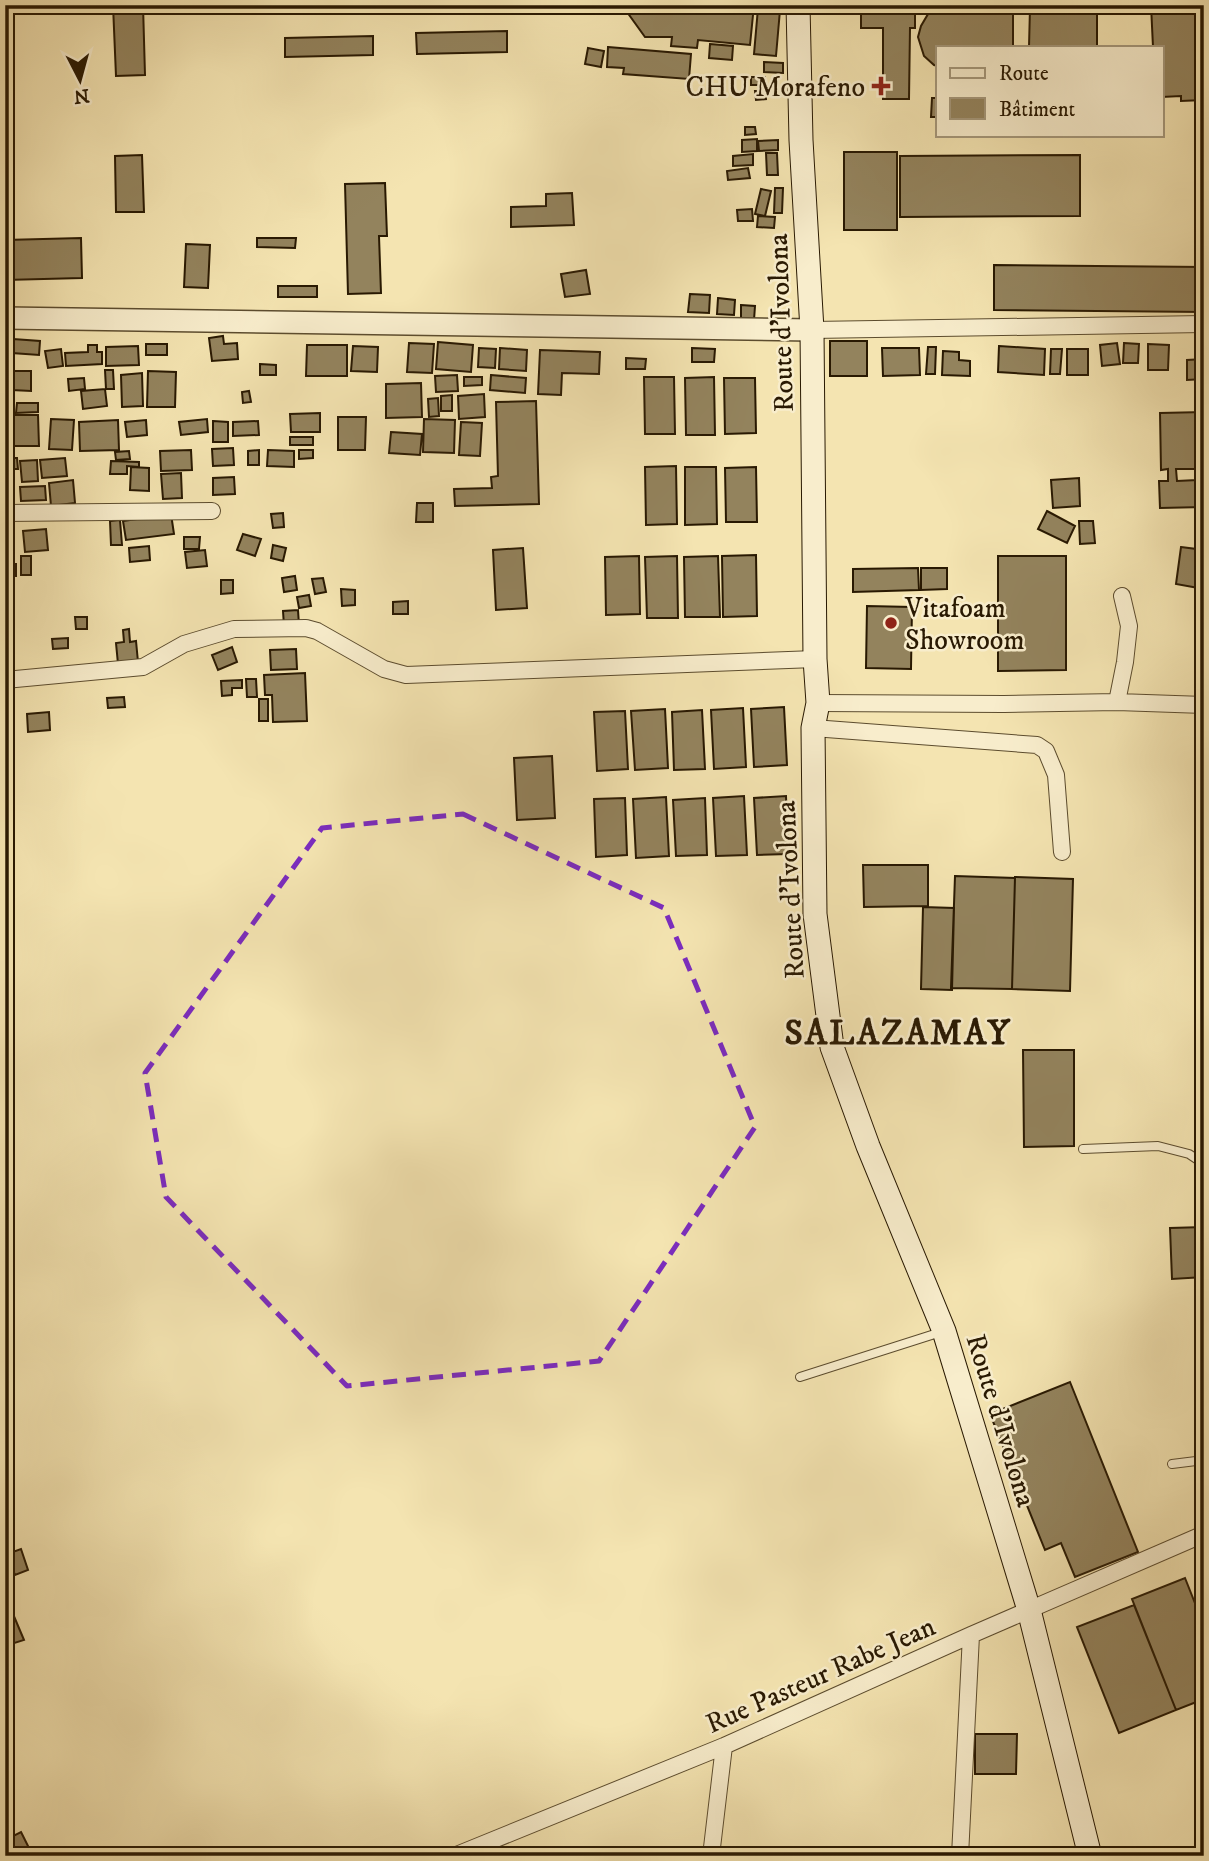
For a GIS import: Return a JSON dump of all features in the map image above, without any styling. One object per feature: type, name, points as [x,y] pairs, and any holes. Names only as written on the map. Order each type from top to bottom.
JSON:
[{"type":"main road","name":"Route d'Ivolona","points":[[798,5],[812,330],[815,659],[818,703],[813,728],[815,914],[832,1046],[868,1146],[944,1331],[1029,1610],[1090,1856]]},
{"type":"street","points":[[5,318],[812,330],[1204,324]]},
{"type":"street","points":[[5,513],[212,511]]},
{"type":"street","points":[[1117,702],[1129,626],[1122,597]]},
{"type":"street","points":[[5,681],[144,667],[184,644],[233,629],[306,628],[317,631],[383,669],[406,675],[815,659]]},
{"type":"street","points":[[818,703],[1117,702],[1204,705]]},
{"type":"street","points":[[813,728],[1037,745],[1046,751],[1056,775],[1062,852]]},
{"type":"street","name":"Rue Pasteur Rabe Jean","points":[[454,1856],[724,1746],[1204,1534]]},
{"type":"street","points":[[960,1856],[971,1635]]},
{"type":"street","points":[[711,1856],[724,1746]]},
{"type":"lane","points":[[1083,1149],[1158,1146],[1189,1154],[1204,1164]]},
{"type":"lane","points":[[800,1377],[944,1331]]},
{"type":"lane","points":[[1172,1464],[1204,1460]]},
{"type":"highlighted area","points":[[463,814],[664,908],[755,1127],[599,1361],[347,1386],[166,1197],[145,1073],[322,828]]},
{"type":"building","points":[[113,5],[143,5],[145,75],[116,76]]},
{"type":"building","points":[[622,5],[754,5],[750,45],[698,40],[697,48],[671,46],[672,37],[645,37]]},
{"type":"building","points":[[861,5],[915,5],[915,28],[910,28],[909,99],[883,99],[883,28],[861,28]]},
{"type":"building","points":[[1151,5],[1204,5],[1204,100],[1181,101],[1181,96],[1164,97],[1164,46],[1153,46]]},
{"type":"building","points":[[1013,7],[1013,46],[936,46],[934,65],[924,56],[918,37],[931,9]]},
{"type":"building","points":[[758,8],[780,10],[776,56],[754,54]]},
{"type":"building","points":[[1030,8],[1097,8],[1097,46],[1029,46]]},
{"type":"building","points":[[507,31],[507,52],[417,54],[416,33]]},
{"type":"building","points":[[373,36],[373,55],[285,57],[285,38]]},
{"type":"building","points":[[710,44],[733,46],[732,60],[709,58]]},
{"type":"building","points":[[608,47],[691,54],[689,79],[623,74],[624,68],[607,67]]},
{"type":"building","points":[[588,48],[604,51],[601,67],[585,64]]},
{"type":"building","points":[[764,62],[783,63],[783,73],[764,72]]},
{"type":"building","points":[[751,77],[765,77],[765,85],[751,85]]},
{"type":"building","points":[[755,91],[765,91],[766,99],[756,100]]},
{"type":"building","points":[[932,98],[936,98],[936,117],[931,117]]},
{"type":"building","points":[[745,127],[755,127],[756,134],[745,135]]},
{"type":"building","points":[[757,139],[757,151],[742,152],[742,140]]},
{"type":"building","points":[[778,140],[778,150],[759,151],[758,141]]},
{"type":"building","points":[[844,152],[897,152],[897,230],[844,230]]},
{"type":"building","points":[[766,153],[777,153],[778,175],[767,175]]},
{"type":"building","points":[[753,154],[753,165],[733,166],[733,156]]},
{"type":"building","points":[[142,155],[144,212],[116,212],[115,156]]},
{"type":"building","points":[[1080,155],[1080,216],[900,217],[900,156]]},
{"type":"building","points":[[748,168],[750,178],[728,180],[727,171]]},
{"type":"building","points":[[385,183],[387,236],[379,236],[381,293],[348,294],[345,184]]},
{"type":"building","points":[[775,188],[783,188],[782,213],[774,213]]},
{"type":"building","points":[[761,189],[771,191],[765,216],[755,214]]},
{"type":"building","points":[[572,193],[574,225],[511,227],[511,207],[546,206],[546,194]]},
{"type":"building","points":[[752,209],[753,221],[738,221],[737,210]]},
{"type":"building","points":[[758,216],[775,217],[774,228],[757,227]]},
{"type":"building","points":[[81,238],[82,278],[5,280],[5,240]]},
{"type":"building","points":[[257,238],[296,238],[295,248],[257,247]]},
{"type":"building","points":[[186,244],[210,245],[208,288],[184,287]]},
{"type":"building","points":[[994,265],[1204,267],[1204,312],[994,310]]},
{"type":"building","points":[[586,270],[590,294],[565,297],[561,274]]},
{"type":"building","points":[[278,286],[317,286],[317,297],[278,297]]},
{"type":"building","points":[[690,294],[710,295],[709,313],[688,312]]},
{"type":"building","points":[[718,298],[735,300],[734,315],[717,314]]},
{"type":"building","points":[[741,305],[755,306],[754,320],[741,320]]},
{"type":"building","points":[[223,336],[224,344],[237,343],[238,359],[212,361],[209,338]]},
{"type":"building","points":[[13,339],[40,341],[39,355],[12,353]]},
{"type":"building","points":[[830,341],[867,341],[867,376],[830,376]]},
{"type":"building","points":[[438,342],[473,345],[471,372],[436,369]]},
{"type":"building","points":[[409,343],[434,344],[432,373],[407,372]]},
{"type":"building","points":[[1117,343],[1120,364],[1102,366],[1100,345]]},
{"type":"building","points":[[1124,343],[1139,344],[1138,363],[1123,363]]},
{"type":"building","points":[[146,344],[167,344],[167,355],[146,355]]},
{"type":"building","points":[[1148,344],[1169,345],[1168,370],[1148,370]]},
{"type":"building","points":[[88,345],[97,345],[97,352],[102,352],[102,364],[66,366],[65,353],[88,352]]},
{"type":"building","points":[[307,345],[347,345],[347,376],[306,376]]},
{"type":"building","points":[[138,346],[139,365],[106,366],[106,347]]},
{"type":"building","points":[[353,346],[378,347],[377,372],[351,371]]},
{"type":"building","points":[[999,346],[1045,349],[1044,375],[998,372]]},
{"type":"building","points":[[928,347],[936,347],[935,374],[926,374]]},
{"type":"building","points":[[479,348],[496,349],[495,368],[478,367]]},
{"type":"building","points":[[500,348],[527,350],[526,371],[499,369]]},
{"type":"building","points":[[692,348],[715,349],[714,362],[692,362]]},
{"type":"building","points":[[882,348],[919,348],[920,375],[883,376]]},
{"type":"building","points":[[61,349],[63,366],[48,368],[45,351]]},
{"type":"building","points":[[1051,349],[1062,349],[1060,374],[1050,374]]},
{"type":"building","points":[[1067,349],[1088,349],[1088,375],[1067,375]]},
{"type":"building","points":[[540,350],[600,352],[599,374],[562,373],[561,395],[538,394]]},
{"type":"building","points":[[943,351],[959,352],[959,360],[970,361],[970,376],[942,375]]},
{"type":"building","points":[[626,358],[646,359],[645,369],[626,369]]},
{"type":"building","points":[[1204,359],[1204,379],[1187,380],[1187,360]]},
{"type":"building","points":[[260,364],[276,365],[276,375],[260,375]]},
{"type":"building","points":[[105,370],[113,370],[114,389],[106,389]]},
{"type":"building","points":[[13,371],[31,371],[31,391],[12,390]]},
{"type":"building","points":[[148,371],[176,372],[175,407],[147,407]]},
{"type":"building","points":[[142,373],[143,406],[122,407],[121,375]]},
{"type":"building","points":[[457,375],[458,391],[436,392],[435,376]]},
{"type":"building","points":[[491,375],[526,378],[525,393],[490,390]]},
{"type":"building","points":[[464,377],[482,377],[482,385],[464,386]]},
{"type":"building","points":[[644,377],[674,377],[675,434],[645,434]]},
{"type":"building","points":[[714,377],[715,435],[686,435],[685,378]]},
{"type":"building","points":[[84,378],[85,389],[69,391],[68,379]]},
{"type":"building","points":[[724,378],[755,378],[756,433],[725,434]]},
{"type":"building","points":[[421,383],[422,417],[386,418],[386,384]]},
{"type":"building","points":[[105,389],[107,406],[83,409],[81,391]]},
{"type":"building","points":[[249,391],[251,402],[243,403],[242,392]]},
{"type":"building","points":[[484,394],[485,417],[459,419],[458,396]]},
{"type":"building","points":[[452,395],[452,411],[441,411],[441,396]]},
{"type":"building","points":[[438,398],[439,416],[429,417],[428,399]]},
{"type":"building","points":[[536,401],[539,504],[455,506],[454,489],[492,488],[491,477],[498,476],[496,402]]},
{"type":"building","points":[[17,403],[38,403],[38,412],[16,413]]},
{"type":"building","points":[[5,405],[8,405],[6,443],[5,442]]},
{"type":"building","points":[[1204,412],[1204,507],[1160,508],[1159,481],[1168,481],[1168,469],[1161,470],[1160,413]],"holes":[[[1176,469],[1196,469],[1197,480],[1177,481]]]},
{"type":"building","points":[[320,413],[320,432],[291,432],[290,414]]},
{"type":"building","points":[[14,415],[38,415],[39,446],[14,446]]},
{"type":"building","points":[[338,417],[366,417],[365,450],[338,450]]},
{"type":"building","points":[[51,419],[74,420],[72,450],[49,449]]},
{"type":"building","points":[[207,419],[208,432],[181,435],[179,422]]},
{"type":"building","points":[[424,419],[455,420],[454,453],[423,452]]},
{"type":"building","points":[[118,420],[119,450],[80,451],[79,422]]},
{"type":"building","points":[[146,420],[147,435],[127,437],[125,422]]},
{"type":"building","points":[[213,421],[228,422],[228,442],[213,442]]},
{"type":"building","points":[[258,421],[259,435],[233,436],[233,422]]},
{"type":"building","points":[[461,422],[482,423],[480,456],[459,455]]},
{"type":"building","points":[[391,432],[422,434],[420,455],[389,453]]},
{"type":"building","points":[[290,437],[313,437],[313,445],[290,445]]},
{"type":"building","points":[[233,448],[234,465],[213,466],[212,449]]},
{"type":"building","points":[[191,450],[192,470],[161,471],[160,451]]},
{"type":"building","points":[[259,450],[259,465],[248,465],[248,451]]},
{"type":"building","points":[[268,450],[294,451],[294,467],[267,466]]},
{"type":"building","points":[[299,450],[313,450],[313,458],[299,459]]},
{"type":"building","points":[[129,451],[130,459],[116,460],[115,452]]},
{"type":"building","points":[[5,458],[17,458],[18,469],[5,469]]},
{"type":"building","points":[[65,458],[67,476],[42,478],[40,460]]},
{"type":"building","points":[[37,460],[38,481],[22,482],[20,461]]},
{"type":"building","points":[[111,461],[139,462],[139,467],[127,466],[127,474],[110,474]]},
{"type":"building","points":[[676,466],[677,524],[646,525],[645,467]]},
{"type":"building","points":[[131,467],[149,468],[149,491],[130,490]]},
{"type":"building","points":[[685,467],[716,467],[717,524],[685,525]]},
{"type":"building","points":[[756,467],[757,522],[726,522],[725,468]]},
{"type":"building","points":[[181,473],[182,498],[163,499],[161,474]]},
{"type":"building","points":[[234,477],[235,494],[213,495],[213,478]]},
{"type":"building","points":[[1079,478],[1080,506],[1053,508],[1051,480]]},
{"type":"building","points":[[73,480],[75,503],[51,506],[49,483]]},
{"type":"building","points":[[45,486],[46,500],[21,501],[20,487]]},
{"type":"building","points":[[417,503],[433,503],[433,522],[416,522]]},
{"type":"building","points":[[1047,511],[1075,526],[1067,543],[1038,529]]},
{"type":"building","points":[[283,513],[284,527],[273,528],[271,514]]},
{"type":"building","points":[[171,514],[174,534],[126,540],[123,521]]},
{"type":"building","points":[[120,520],[122,545],[111,545],[110,521]]},
{"type":"building","points":[[1079,521],[1093,521],[1095,543],[1080,544]]},
{"type":"building","points":[[46,529],[48,550],[25,552],[23,531]]},
{"type":"building","points":[[243,534],[261,539],[255,556],[237,550]]},
{"type":"building","points":[[184,537],[200,537],[199,549],[184,549]]},
{"type":"building","points":[[273,545],[286,548],[283,561],[271,558]]},
{"type":"building","points":[[149,546],[150,560],[130,562],[129,548]]},
{"type":"building","points":[[1181,547],[1204,550],[1204,589],[1176,584]]},
{"type":"building","points":[[523,548],[527,608],[496,610],[493,550]]},
{"type":"building","points":[[205,550],[207,566],[187,568],[185,552]]},
{"type":"building","points":[[756,555],[757,616],[723,617],[722,556]]},
{"type":"building","points":[[21,556],[31,556],[31,575],[21,575]]},
{"type":"building","points":[[639,556],[640,614],[606,615],[605,557]]},
{"type":"building","points":[[677,556],[678,618],[647,618],[645,557]]},
{"type":"building","points":[[718,556],[720,617],[685,617],[684,557]]},
{"type":"building","points":[[998,556],[1066,556],[1066,670],[998,671]]},
{"type":"building","points":[[5,564],[16,564],[16,576],[5,576]]},
{"type":"building","points":[[918,568],[919,590],[853,592],[853,569]]},
{"type":"building","points":[[921,568],[947,568],[947,589],[921,590]]},
{"type":"building","points":[[295,576],[297,590],[284,592],[282,578]]},
{"type":"building","points":[[323,578],[326,592],[315,594],[312,579]]},
{"type":"building","points":[[221,580],[233,580],[233,593],[221,594]]},
{"type":"building","points":[[341,589],[355,590],[355,605],[342,606]]},
{"type":"building","points":[[309,595],[311,606],[299,608],[297,597]]},
{"type":"building","points":[[408,601],[408,614],[393,614],[393,602]]},
{"type":"building","points":[[867,606],[912,607],[911,669],[866,668]]},
{"type":"building","points":[[298,610],[299,625],[284,626],[283,611]]},
{"type":"building","points":[[75,617],[87,617],[87,629],[76,629]]},
{"type":"building","points":[[129,629],[130,642],[136,641],[138,662],[118,664],[116,643],[124,642],[123,630]]},
{"type":"building","points":[[68,638],[68,648],[53,649],[52,639]]},
{"type":"building","points":[[232,647],[237,662],[218,670],[212,655]]},
{"type":"building","points":[[296,649],[297,669],[271,670],[270,650]]},
{"type":"building","points":[[305,673],[307,721],[273,722],[272,695],[265,695],[264,675]]},
{"type":"building","points":[[246,679],[256,679],[257,697],[247,697]]},
{"type":"building","points":[[242,680],[242,688],[232,688],[232,695],[222,696],[221,681]]},
{"type":"building","points":[[124,697],[125,707],[108,708],[107,698]]},
{"type":"building","points":[[259,699],[268,699],[268,721],[259,721]]},
{"type":"building","points":[[784,707],[787,765],[754,767],[751,709]]},
{"type":"building","points":[[743,708],[746,767],[714,769],[711,710]]},
{"type":"building","points":[[665,709],[668,768],[635,770],[631,711]]},
{"type":"building","points":[[702,710],[705,769],[674,770],[672,712]]},
{"type":"building","points":[[625,711],[628,769],[597,771],[594,712]]},
{"type":"building","points":[[49,712],[50,730],[28,732],[27,714]]},
{"type":"building","points":[[552,756],[555,818],[517,820],[514,758]]},
{"type":"building","points":[[744,796],[747,855],[716,856],[713,798]]},
{"type":"building","points":[[786,796],[788,854],[757,855],[754,798]]},
{"type":"building","points":[[666,797],[669,856],[636,858],[633,799]]},
{"type":"building","points":[[625,798],[627,855],[596,857],[594,799]]},
{"type":"building","points":[[705,798],[707,855],[676,856],[673,800]]},
{"type":"building","points":[[863,865],[928,865],[928,906],[864,907]]},
{"type":"building","points":[[955,876],[1015,878],[1012,989],[951,988]]},
{"type":"building","points":[[1015,877],[1073,879],[1070,991],[1012,989]]},
{"type":"building","points":[[923,907],[954,908],[952,990],[921,989]]},
{"type":"building","points":[[1023,1050],[1074,1050],[1074,1146],[1024,1147]]},
{"type":"building","points":[[1204,1227],[1204,1277],[1172,1279],[1170,1228]]},
{"type":"building","points":[[1070,1382],[1138,1552],[1075,1577],[1061,1543],[1045,1550],[990,1414]]},
{"type":"building","points":[[21,1549],[28,1570],[15,1575],[7,1554]]},
{"type":"building","points":[[1185,1578],[1204,1626],[1204,1699],[1176,1710],[1132,1599]]},
{"type":"building","points":[[5,1595],[24,1640],[5,1646]]},
{"type":"building","points":[[1134,1605],[1176,1710],[1119,1733],[1077,1627]]},
{"type":"building","points":[[975,1734],[1017,1734],[1016,1774],[975,1774]]},
{"type":"building","points":[[21,1832],[33,1856],[5,1856],[5,1840]]},
{"type":"place","name":"CHU Morafeno","points":[[881,86]]},
{"type":"place","name":"Vitafoam Showroom","points":[[891,623]]},
{"type":"district","name":"SALAZAMAY","points":[[898,1032]]}]
